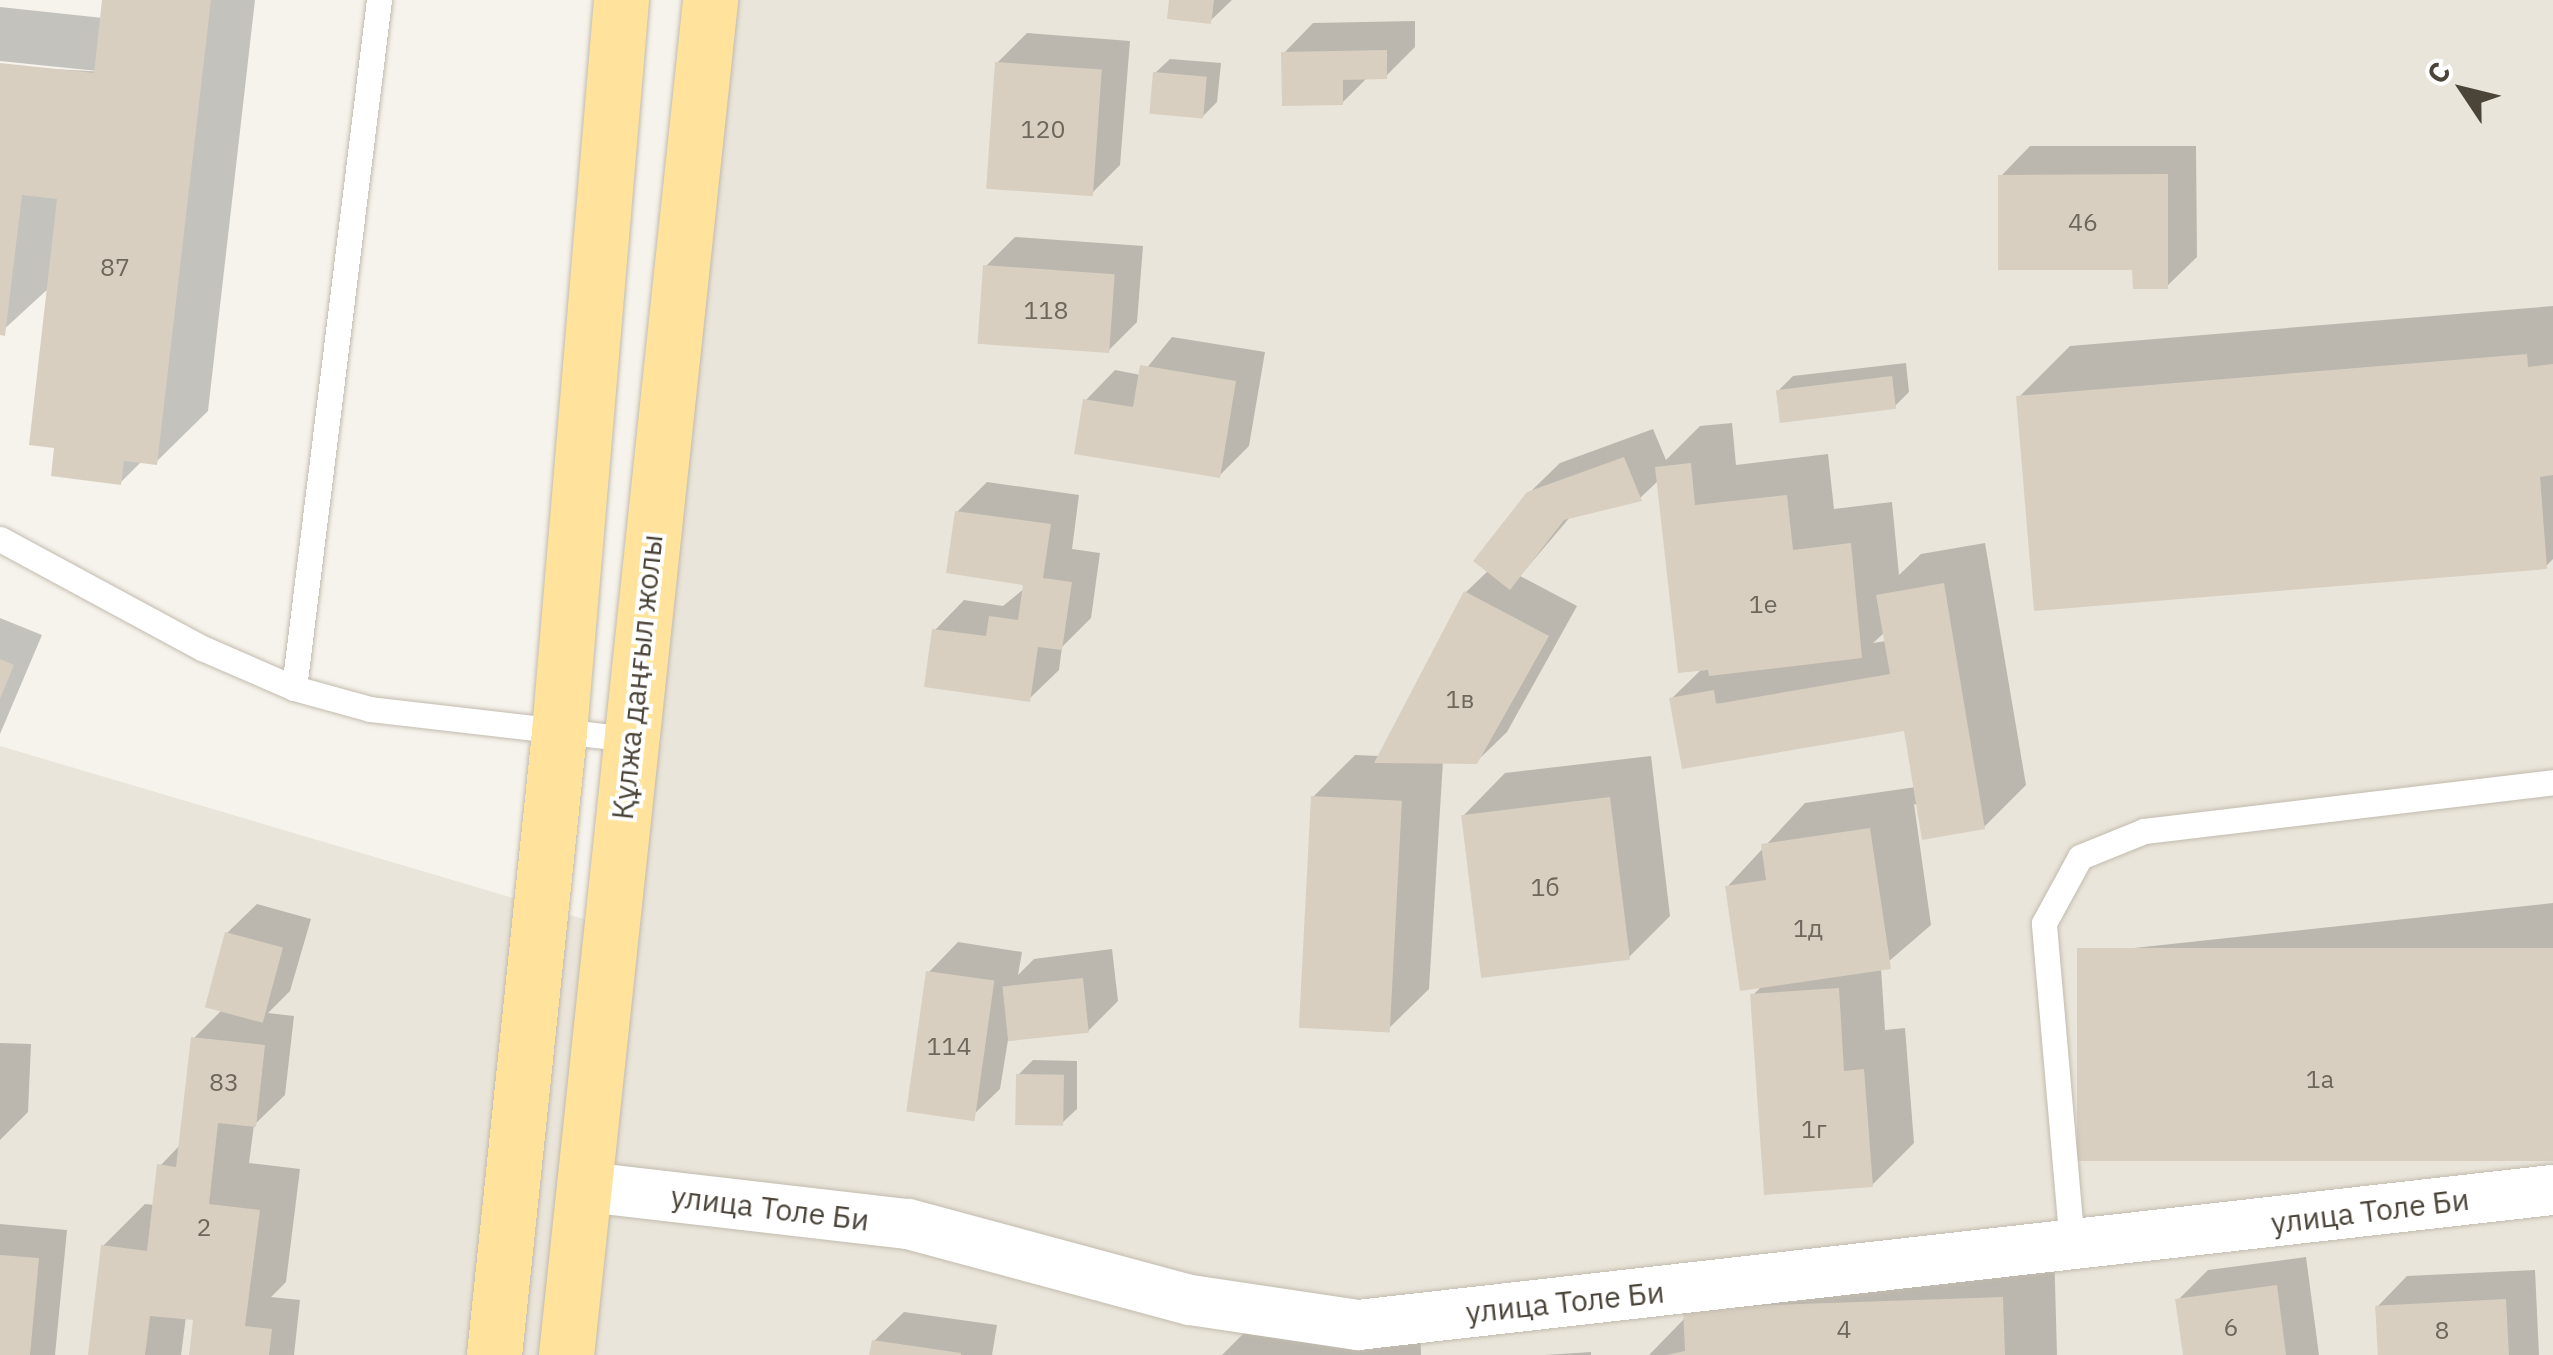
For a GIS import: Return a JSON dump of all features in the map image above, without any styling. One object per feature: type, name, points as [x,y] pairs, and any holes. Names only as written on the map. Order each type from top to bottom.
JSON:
[{"type":"main road","points":[[494,1355],[559,732],[621,0]]},
{"type":"main road","name":"Құлжа даңғыл жолы","points":[[566,1355],[587,1186],[630,739],[710,0]]},
{"type":"street","name":"улица Толе Би","points":[[587,1186],[908,1224],[1190,1300],[1358,1325],[2553,1190]]},
{"type":"lane","points":[[294,688],[380,0]]},
{"type":"lane","points":[[0,539],[202,648],[294,688],[370,709],[630,739]]},
{"type":"lane","points":[[2072,1244],[2044,922],[2080,857],[2144,832],[2553,782]]},
{"type":"shaded area","points":[[701,0],[2553,0],[2553,1355],[0,1355],[0,746],[611,927]]},
{"type":"building","points":[[102,0],[211,0],[157,465],[124,461],[121,485],[51,476],[54,448],[29,445],[57,199],[22,195],[5,336],[0,335],[0,63],[94,73]]},
{"type":"building","points":[[1169,0],[1214,0],[1211,24],[1167,19]]},
{"type":"building","points":[[1387,50],[1387,79],[1343,80],[1343,105],[1282,106],[1281,52]]},
{"type":"building","points":[[995,62],[1102,69],[1093,196],[986,189]]},
{"type":"building","points":[[1153,72],[1207,77],[1203,119],[1149,114]]},
{"type":"building","points":[[2168,174],[2168,289],[2133,289],[2132,270],[1998,270],[1998,175]]},
{"type":"building","points":[[983,265],[1115,274],[1109,353],[977,344]]},
{"type":"building","points":[[2527,354],[2528,367],[2553,364],[2553,475],[2540,477],[2547,569],[2034,611],[2016,396]]},
{"type":"building","points":[[1140,365],[1236,381],[1220,478],[1074,454],[1083,399],[1133,407]]},
{"type":"building","points":[[1892,376],[1896,409],[1780,423],[1776,390]]},
{"type":"building","points":[[1624,457],[1642,501],[1564,520],[1510,590],[1473,561],[1527,492]]},
{"type":"building","points":[[1691,463],[1695,505],[1787,495],[1793,550],[1851,543],[1862,658],[1709,676],[1708,670],[1678,673],[1655,467]]},
{"type":"building","points":[[955,511],[1051,524],[1043,578],[1072,582],[1062,650],[1038,647],[1030,702],[924,687],[932,629],[986,636],[989,616],[1018,620],[1023,585],[946,573]]},
{"type":"building","points":[[1944,583],[1985,829],[1922,840],[1904,731],[1682,769],[1669,698],[1714,690],[1716,704],[1890,674],[1876,595]]},
{"type":"building","points":[[1464,591],[1549,636],[1477,764],[1374,763]]},
{"type":"building","points":[[0,659],[14,665],[0,699]]},
{"type":"building","points":[[1311,796],[1402,801],[1390,1032],[1299,1028]]},
{"type":"building","points":[[1610,797],[1630,960],[1481,978],[1461,815]]},
{"type":"building","points":[[1870,828],[1891,969],[1740,991],[1725,886],[1766,880],[1761,844]]},
{"type":"building","points":[[225,932],[283,948],[263,1023],[205,1007]]},
{"type":"building","points":[[2077,948],[2553,948],[2553,1161],[2077,1161]]},
{"type":"building","points":[[926,971],[994,981],[975,1121],[906,1112]]},
{"type":"building","points":[[1083,978],[1089,1033],[1008,1041],[1002,986]]},
{"type":"building","points":[[1839,988],[1844,1071],[1864,1069],[1873,1187],[1764,1195],[1750,994]]},
{"type":"building","points":[[191,1037],[265,1045],[256,1127],[218,1123],[209,1204],[260,1210],[245,1326],[272,1329],[269,1355],[189,1355],[193,1320],[150,1316],[145,1355],[88,1355],[101,1245],[147,1251],[157,1164],[176,1167]]},
{"type":"building","points":[[1016,1074],[1064,1075],[1063,1126],[1015,1125]]},
{"type":"building","points":[[0,1255],[39,1258],[30,1355],[0,1355]]},
{"type":"building","points":[[2277,1285],[2286,1355],[2183,1355],[2175,1299]]},
{"type":"building","points":[[2003,1297],[2005,1355],[1666,1355],[1685,1351],[1683,1308]]},
{"type":"building","points":[[2506,1299],[2509,1355],[2378,1355],[2375,1306]]},
{"type":"building","points":[[872,1340],[961,1353],[961,1355],[869,1355]]}]
